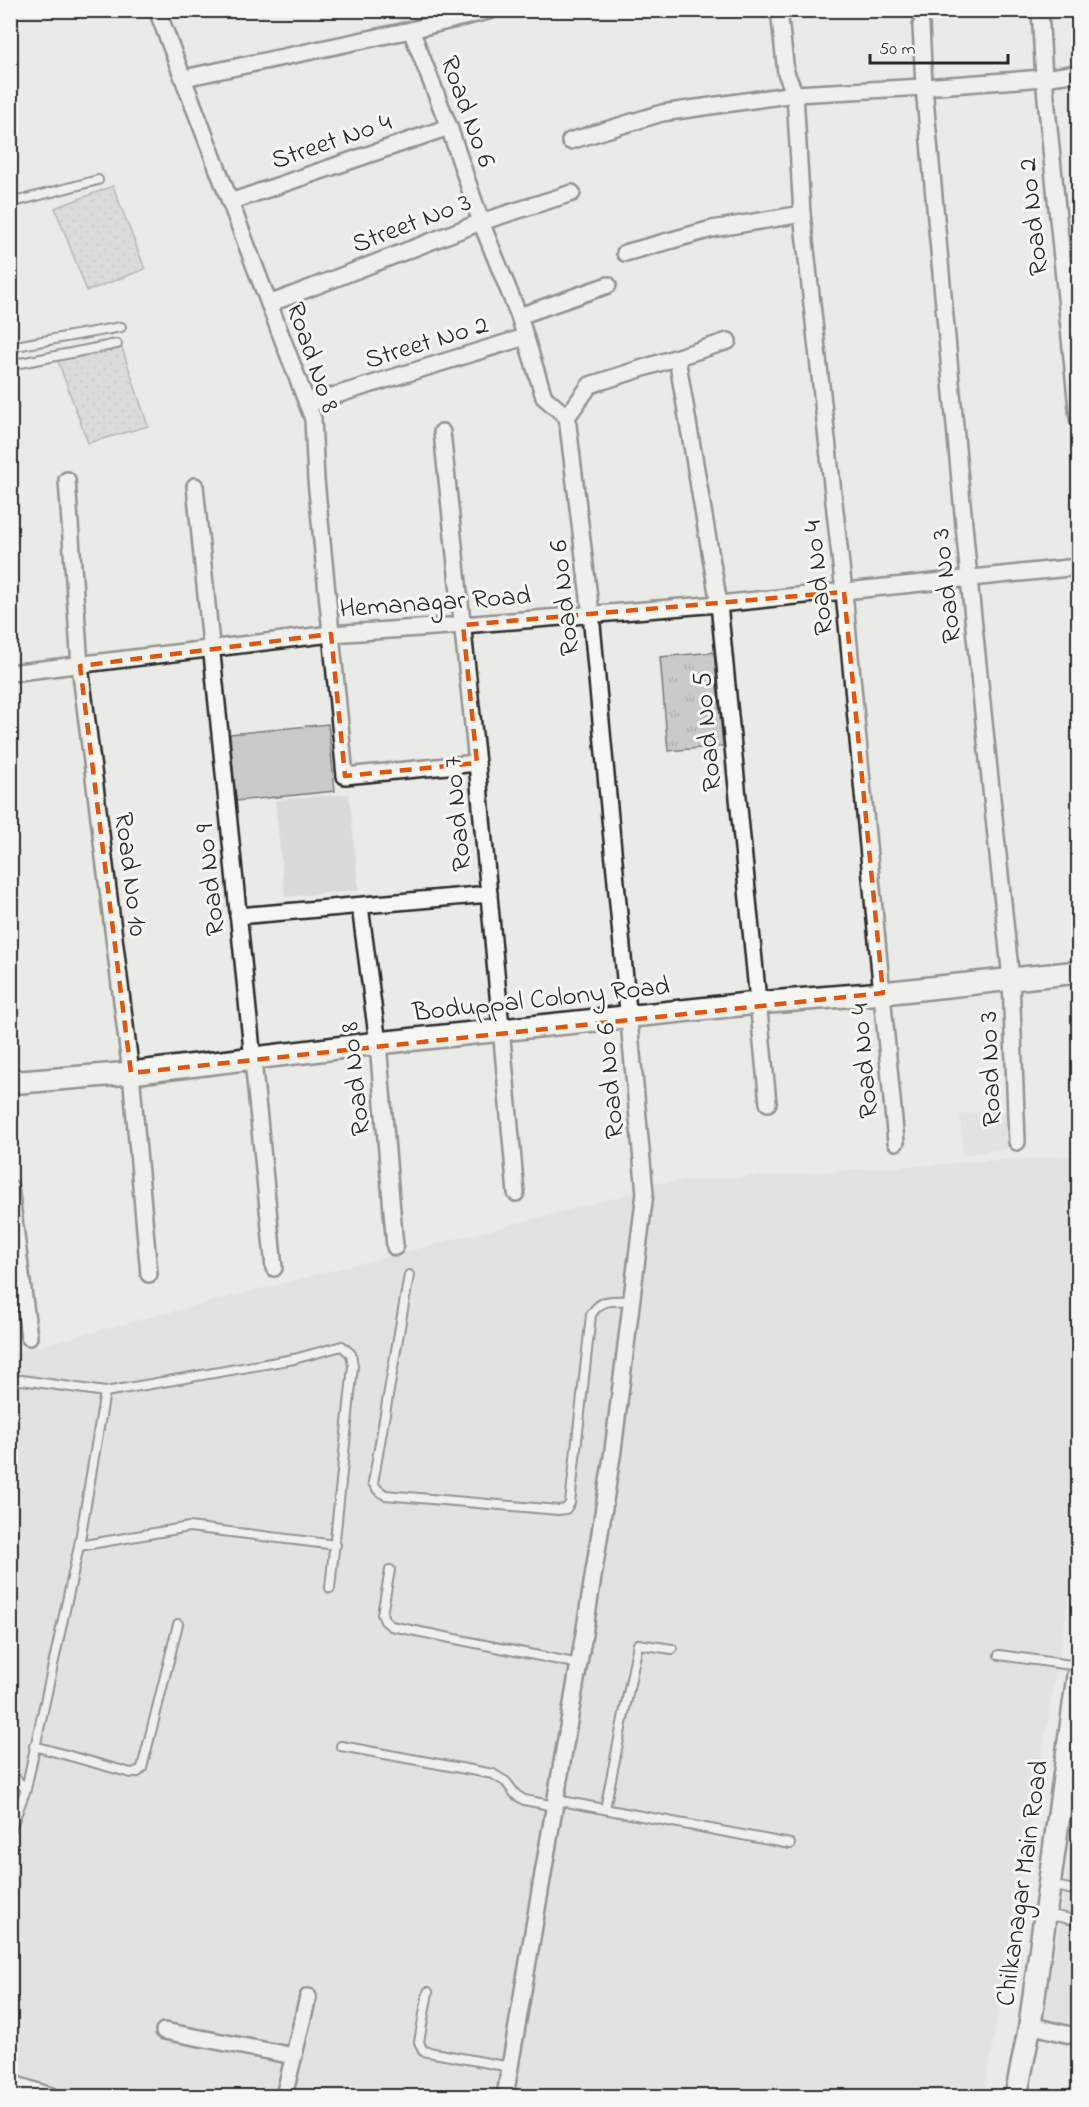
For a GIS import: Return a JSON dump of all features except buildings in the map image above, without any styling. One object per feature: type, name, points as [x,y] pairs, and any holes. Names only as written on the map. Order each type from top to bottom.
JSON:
[{"type":"street","name":"Road No 8","points":[[157,10],[313,420],[316,480],[345,776],[477,763]]},
{"type":"street","points":[[184,78],[411,30],[492,10]]},
{"type":"street","name":"Road No 4","points":[[779,10],[786,73],[795,94],[802,214],[844,592],[896,1142]]},
{"type":"street","name":"Road No 2","points":[[1040,10],[1044,78],[1078,418]]},
{"type":"street","name":"Road No 3","points":[[921,25],[924,87],[969,579],[1011,979],[1017,1142]]},
{"type":"street","name":"Road No 6","points":[[411,30],[449,127],[481,222],[519,316],[544,397],[567,417],[591,614],[645,1193],[613,1450],[505,2097]]},
{"type":"street","points":[[570,141],[662,113],[795,94],[924,87],[1044,78],[1078,73]]},
{"type":"street","name":"Street No 4","points":[[230,202],[449,127]]},
{"type":"street","name":"Street No 3","points":[[269,304],[481,222],[572,193]]},
{"type":"street","points":[[625,253],[712,229],[802,214]]},
{"type":"street","name":"Street No 2","points":[[519,316],[608,285]]},
{"type":"street","name":"Street No 2","points":[[307,404],[525,337]]},
{"type":"street","points":[[567,417],[590,385],[728,341]]},
{"type":"street","name":"Road No 5","points":[[678,358],[719,604],[768,1103]]},
{"type":"street","name":"Road No 7","points":[[442,432],[477,763],[516,1192]]},
{"type":"street","name":"Road No 10","points":[[68,480],[80,666],[130,1073],[149,1274]]},
{"type":"street","name":"Road No 9","points":[[195,486],[274,1268]]},
{"type":"street","name":"Hemanagar Road","points":[[10,673],[331,634],[719,604],[1078,567]]},
{"type":"street","points":[[238,916],[489,894]]},
{"type":"street","name":"Road No 8","points":[[360,906],[378,1043],[395,1247]]},
{"type":"street","name":"Boduppal Colony Road","points":[[10,1079],[21,1082],[130,1073],[378,1043],[1078,972]]},
{"type":"street","points":[[10,1188],[29,1337]]},
{"type":"street","name":"Chilkanagar Main Road","points":[[1016,2097],[1030,2025],[1075,1727],[1078,1677]]},
{"type":"street","points":[[284,2097],[308,1997]]},
{"type":"street","points":[[1030,2025],[1078,2037]]},
{"type":"street","points":[[164,2031],[294,2056]]},
{"type":"street","points":[[10,2083],[51,2097]]},
{"type":"lane","points":[[10,203],[98,180]]},
{"type":"lane","points":[[10,347],[121,327]]},
{"type":"lane","points":[[10,365],[117,344]]},
{"type":"lane","points":[[409,1275],[373,1482],[378,1490],[386,1495],[566,1509],[570,1503],[591,1315],[598,1304],[608,1301],[632,1301]]},
{"type":"lane","points":[[10,1381],[22,1380],[105,1392],[294,1359],[342,1346],[351,1354],[353,1366],[330,1588]]},
{"type":"lane","points":[[10,1831],[26,1789],[79,1546],[105,1392]]},
{"type":"lane","points":[[79,1546],[189,1527],[336,1545]]},
{"type":"lane","points":[[390,1570],[382,1614],[391,1626],[579,1664]]},
{"type":"lane","points":[[34,1746],[131,1773],[138,1772],[142,1768],[178,1624]]},
{"type":"lane","points":[[605,1809],[638,1644],[672,1649]]},
{"type":"lane","points":[[999,1655],[1078,1666]]},
{"type":"lane","points":[[340,1746],[492,1774],[506,1782],[516,1795],[524,1800],[605,1809],[790,1844]]},
{"type":"lane","points":[[10,1773],[26,1789]]},
{"type":"lane","points":[[1050,1885],[1078,1891]]},
{"type":"lane","points":[[1046,1913],[1078,1921]]},
{"type":"lane","points":[[428,1992],[419,2042],[423,2051],[510,2067]]},
{"type":"highlighted area","points":[[844,592],[883,993],[131,1073],[80,666],[331,634],[345,776],[477,763],[463,625]]},
{"type":"shaded area","points":[[395,11],[422,11],[424,16],[400,24]]},
{"type":"shaded area","points":[[349,794],[359,890],[285,897],[275,800]]},
{"type":"shaded area","points":[[1013,1111],[1016,1147],[963,1155],[960,1114]]},
{"type":"shaded area","points":[[1078,1155],[1078,1543],[984,2096],[11,2096],[11,1353],[619,1197],[656,1183]]},
{"type":"shaded area","points":[[1078,1808],[1078,2027],[1044,2019]]},
{"type":"green space","points":[[113,186],[145,269],[87,291],[55,208]]},
{"type":"green space","points":[[122,348],[148,426],[88,443],[57,358]]},
{"type":"green space","points":[[714,652],[723,746],[668,751],[660,657]]},
{"type":"green space","points":[[328,724],[335,791],[236,801],[230,734]]}]
